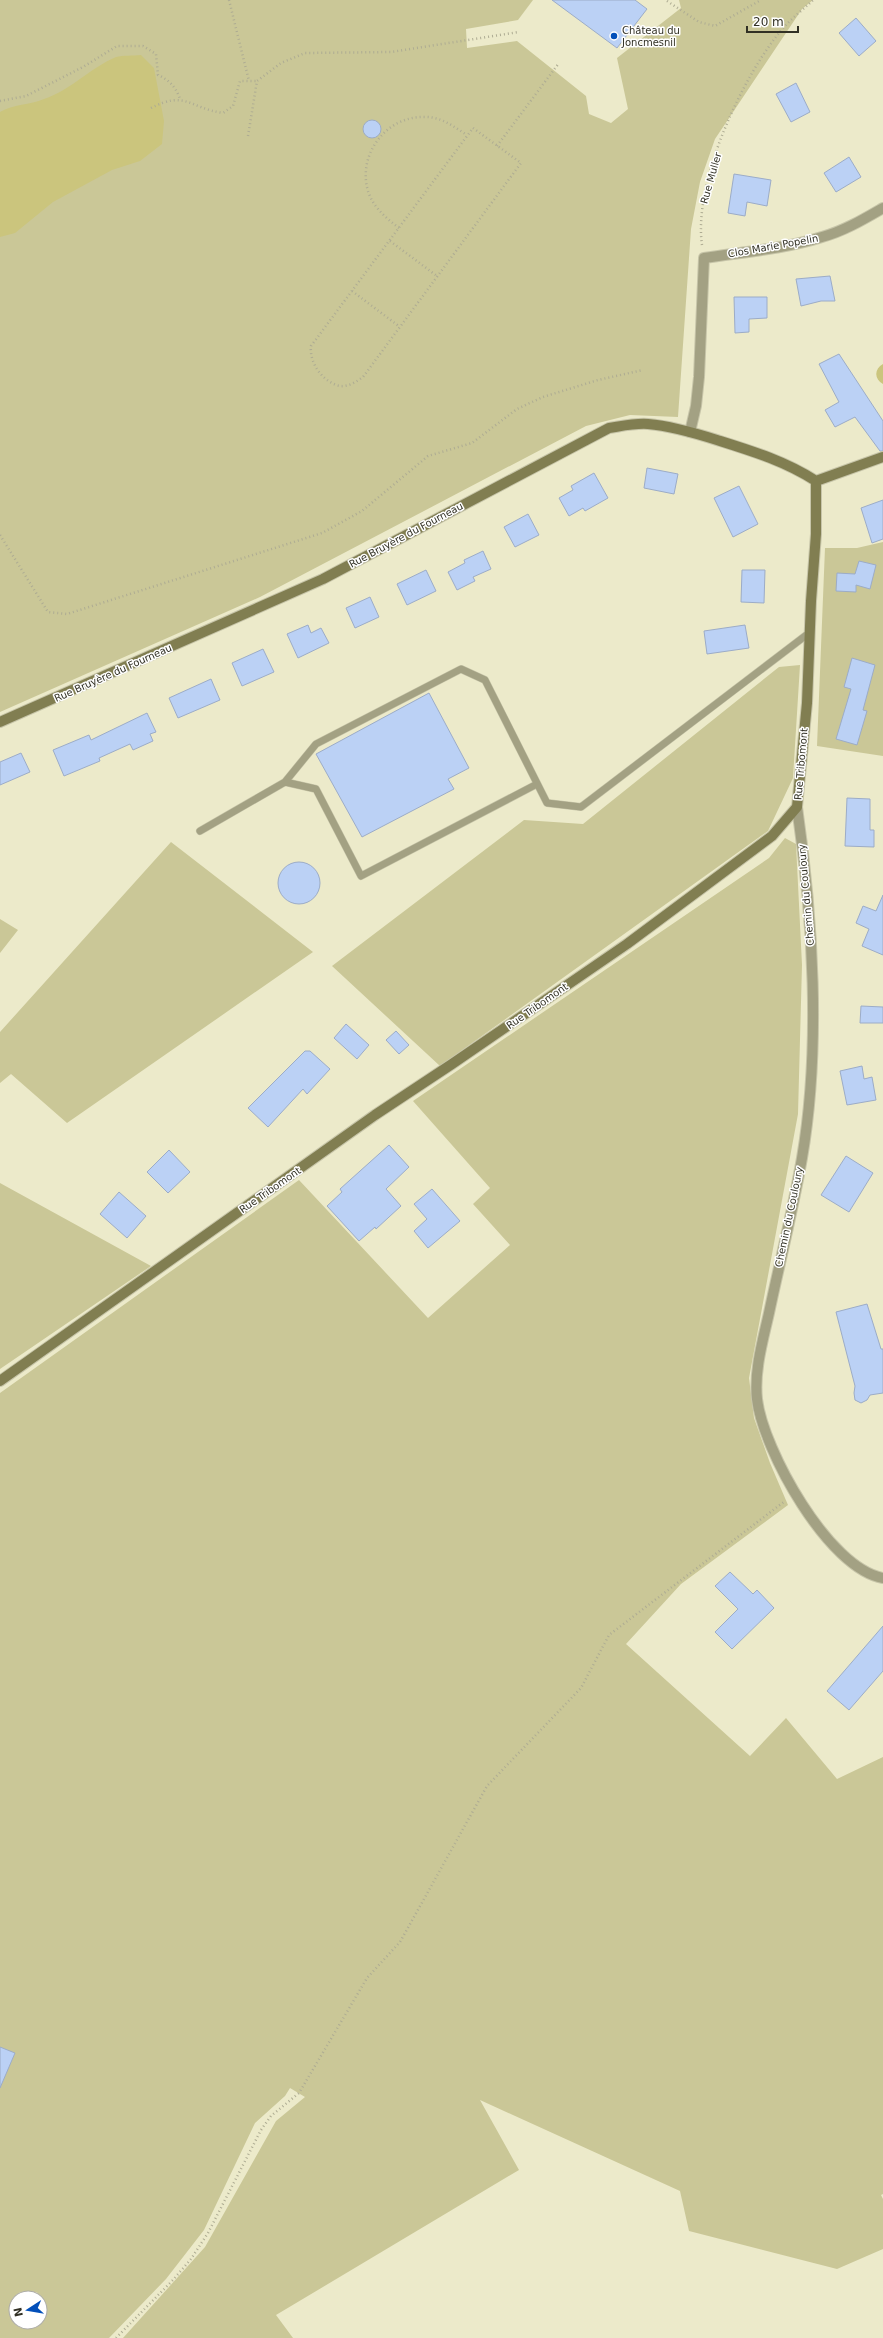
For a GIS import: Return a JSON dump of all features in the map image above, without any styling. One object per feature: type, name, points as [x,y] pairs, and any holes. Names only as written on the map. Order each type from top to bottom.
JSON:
[{"type":"street","name":"Clos Marie Popelin","points":[[704,258],[803,242],[823,237],[840,231],[883,208]]},
{"type":"street","points":[[690,432],[696,406],[699,377],[704,258]]},
{"type":"street","name":"Rue Bruyère du Fourneau","points":[[0,722],[323,579],[609,428],[626,425],[649,424],[690,432],[758,453],[791,466],[816,481]]},
{"type":"street","points":[[816,481],[883,457]]},
{"type":"street","name":"Rue Tribomont","points":[[0,1382],[374,1115],[452,1064],[627,944],[772,836],[797,807],[806,703],[816,534],[816,481]]},
{"type":"street","name":"Chemin du Couloury","points":[[797,807],[805,862],[810,933],[812,1005],[809,1098],[802,1158],[756,1380],[761,1418],[766,1435],[796,1496],[824,1533],[852,1564],[873,1577],[883,1578]]},
{"type":"lane","points":[[200,831],[285,782],[316,744],[461,669],[485,680],[547,803],[581,807],[809,633]]},
{"type":"lane","points":[[285,782],[316,789],[361,876],[537,784]]},
{"type":"path","points":[[229,0],[249,81]]},
{"type":"path","points":[[667,1],[699,22],[715,26],[761,0]]},
{"type":"path","name":"Rue Muller","points":[[704,258],[702,210],[712,167],[735,106],[756,66],[784,27],[813,0]]},
{"type":"path","points":[[151,108],[166,101],[180,99],[207,111],[223,113],[233,106],[240,81],[257,81],[281,62],[305,53],[391,52],[519,32]]},
{"type":"path","points":[[0,101],[26,96],[83,67],[118,46],[143,46],[156,54],[158,74],[168,79],[178,91],[180,99]]},
{"type":"path","points":[[497,146],[558,63]]},
{"type":"path","points":[[248,136],[257,81]]},
{"type":"path","points":[[399,228],[376,207],[368,191],[366,173],[368,162],[377,140],[389,127],[407,119],[426,117],[445,121],[467,135]]},
{"type":"path","points":[[473,128],[497,146],[521,163],[363,377],[353,384],[340,386],[324,377],[314,366],[310,356],[311,346],[467,135],[473,128]]},
{"type":"path","points":[[389,240],[437,276]]},
{"type":"path","points":[[352,291],[400,327]]},
{"type":"path","points":[[0,535],[48,612],[67,614],[322,533],[362,511],[428,456],[472,443],[517,409],[543,396],[598,380],[643,370]]},
{"type":"path","points":[[116,2338],[173,2280],[191,2259],[208,2233],[261,2130],[271,2116],[299,2093],[367,1978],[400,1942],[487,1786],[581,1688],[609,1635],[786,1500],[796,1496]]},
{"type":"shaded area","points":[[0,0],[533,0],[518,20],[466,29],[467,48],[517,41],[586,96],[589,114],[611,123],[628,109],[617,58],[681,8],[679,0],[813,0],[802,9],[715,139],[700,182],[691,229],[678,417],[630,415],[586,426],[260,597],[0,712]]},
{"type":"shaded area","points":[[141,55],[154,68],[164,121],[162,144],[140,161],[112,170],[53,202],[15,233],[0,237],[0,112],[10,107],[39,101],[54,95],[116,57]]},
{"type":"shaded area","points":[[883,364],[883,384],[880,382],[876,374],[880,366]]},
{"type":"shaded area","points":[[883,542],[883,756],[817,746],[825,548],[857,548]]},
{"type":"shaded area","points":[[800,665],[793,778],[768,831],[440,1066],[332,966],[524,820],[583,824],[779,667]]},
{"type":"shaded area","points":[[785,838],[796,844],[802,965],[798,1114],[749,1378],[754,1418],[770,1463],[788,1505],[681,1584],[626,1644],[750,1756],[786,1718],[837,1779],[883,1757],[883,2194],[881,2195],[883,2199],[883,2249],[837,2269],[689,2231],[680,2191],[480,2100],[519,2170],[276,2315],[293,2338],[123,2338],[205,2247],[276,2121],[305,2097],[290,2088],[285,2096],[255,2123],[204,2230],[166,2279],[109,2338],[0,2338],[0,1393],[299,1180],[428,1318],[510,1245],[473,1204],[490,1188],[413,1101],[769,858]]},
{"type":"shaded area","points":[[171,842],[313,952],[67,1123],[11,1074],[0,1083],[0,1032]]},
{"type":"shaded area","points":[[0,919],[18,930],[0,953]]},
{"type":"shaded area","points":[[0,1183],[151,1266],[0,1369]]},
{"type":"building","name":"Château du Joncmesnil","points":[[552,0],[635,0],[647,9],[617,48]]},
{"type":"building","points":[[856,18],[876,41],[859,56],[839,33]]},
{"type":"building","points":[[796,83],[810,112],[791,122],[776,94]]},
{"type":"building","points":[[372,120],[378,123],[381,129],[378,135],[372,138],[366,135],[363,129],[366,123]]},
{"type":"building","points":[[849,157],[861,177],[836,192],[824,173]]},
{"type":"building","points":[[734,174],[771,180],[767,206],[747,202],[745,216],[728,213]]},
{"type":"building","points":[[830,276],[835,301],[821,301],[801,306],[796,279]]},
{"type":"building","points":[[734,297],[767,297],[767,318],[749,319],[749,332],[735,333]]},
{"type":"building","points":[[839,354],[883,421],[883,451],[880,451],[855,417],[835,427],[825,410],[839,402],[819,364]]},
{"type":"building","points":[[647,468],[678,474],[674,494],[644,488]]},
{"type":"building","points":[[594,473],[608,498],[585,511],[583,508],[569,516],[559,498],[573,490],[571,486]]},
{"type":"building","points":[[739,486],[758,524],[733,537],[714,498]]},
{"type":"building","points":[[883,500],[883,539],[872,543],[861,508]]},
{"type":"building","points":[[528,514],[539,535],[515,547],[504,527]]},
{"type":"building","points":[[483,551],[491,569],[473,577],[475,581],[457,590],[448,572],[465,563],[464,560]]},
{"type":"building","points":[[859,561],[876,565],[870,589],[856,585],[856,592],[836,591],[837,573],[855,574]]},
{"type":"building","points":[[426,570],[436,591],[407,605],[397,584]]},
{"type":"building","points":[[742,570],[765,570],[764,603],[741,602]]},
{"type":"building","points":[[370,597],[379,617],[355,628],[346,608]]},
{"type":"building","points":[[308,625],[311,633],[321,628],[329,643],[298,658],[287,634]]},
{"type":"building","points":[[745,625],[749,648],[707,654],[704,631]]},
{"type":"building","points":[[263,649],[274,672],[242,686],[232,663]]},
{"type":"building","points":[[852,658],[875,665],[863,710],[867,711],[857,745],[836,739],[851,689],[844,687]]},
{"type":"building","points":[[211,679],[220,700],[178,718],[169,698]]},
{"type":"building","points":[[429,693],[469,768],[448,779],[454,789],[362,837],[316,754]]},
{"type":"building","points":[[147,713],[156,732],[150,734],[153,741],[133,750],[130,744],[99,758],[100,761],[64,776],[53,750],[89,735],[91,740]]},
{"type":"building","points":[[21,753],[30,772],[0,785],[0,762]]},
{"type":"building","points":[[847,798],[870,799],[870,830],[874,830],[874,847],[845,846]]},
{"type":"building","points":[[295,862],[303,862],[311,865],[317,871],[320,883],[317,895],[311,901],[303,904],[295,904],[287,901],[281,895],[278,887],[278,879],[281,871],[287,865]]},
{"type":"building","points":[[883,895],[883,955],[862,946],[869,929],[856,923],[863,906],[876,911]]},
{"type":"building","points":[[861,1006],[883,1007],[883,1023],[860,1023]]},
{"type":"building","points":[[346,1024],[369,1045],[357,1059],[334,1038]]},
{"type":"building","points":[[396,1031],[409,1045],[399,1054],[386,1040]]},
{"type":"building","points":[[305,1051],[310,1051],[330,1069],[307,1094],[303,1089],[268,1127],[248,1108]]},
{"type":"building","points":[[862,1066],[864,1079],[872,1077],[876,1100],[847,1105],[840,1071]]},
{"type":"building","points":[[389,1145],[409,1167],[386,1189],[401,1206],[376,1229],[375,1227],[359,1241],[327,1206],[342,1192],[340,1189]]},
{"type":"building","points":[[169,1150],[190,1172],[168,1193],[147,1172]]},
{"type":"building","points":[[846,1156],[873,1173],[849,1212],[821,1195]]},
{"type":"building","points":[[432,1189],[460,1221],[428,1248],[414,1231],[427,1219],[414,1204]]},
{"type":"building","points":[[119,1192],[146,1216],[127,1238],[100,1214]]},
{"type":"building","points":[[867,1304],[881,1349],[883,1349],[883,1393],[870,1395],[867,1400],[861,1403],[855,1400],[855,1386],[836,1312]]},
{"type":"building","points":[[730,1572],[753,1594],[757,1590],[774,1608],[732,1649],[715,1632],[738,1609],[715,1586]]},
{"type":"building","points":[[883,1626],[883,1671],[849,1710],[827,1691]]},
{"type":"building","points":[[0,2047],[15,2053],[0,2088]]},
{"type":"place","name":"Château du Joncmesnil","points":[[614,36]]}]
